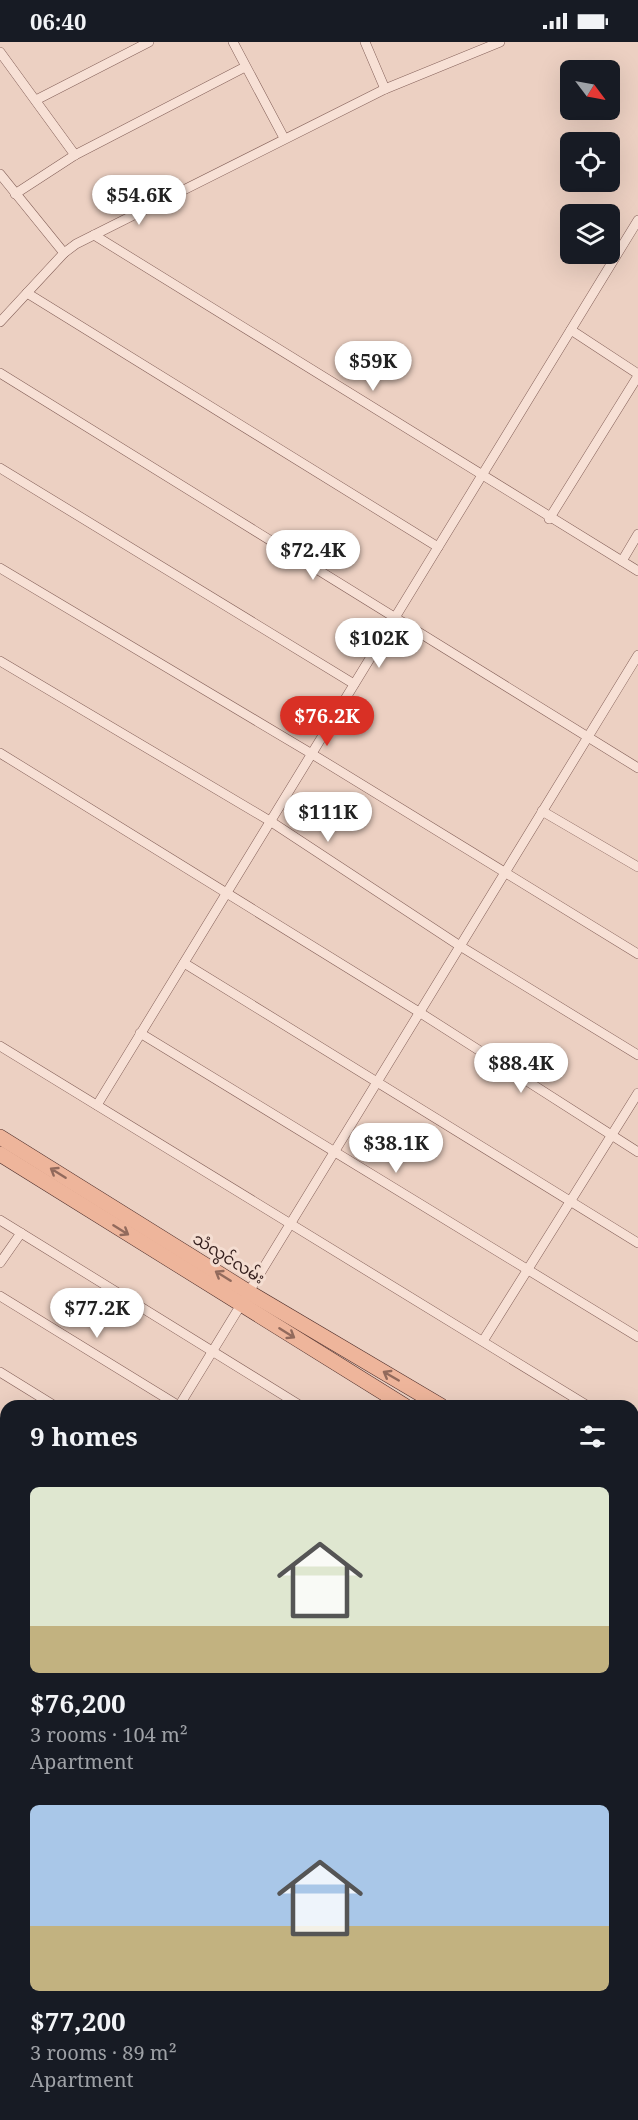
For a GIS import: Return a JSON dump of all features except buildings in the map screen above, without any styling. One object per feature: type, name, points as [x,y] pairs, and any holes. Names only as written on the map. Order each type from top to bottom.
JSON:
[{"type":"main road","name":"သံလွင်လမ်း","points":[[0,1137],[396,1400]]},
{"type":"main road","name":"သံလွင်လမ်း","points":[[0,1154],[246,1299],[430,1400]]},
{"type":"street","points":[[36,100],[148,42]]},
{"type":"street","points":[[232,42],[284,138]]},
{"type":"street","points":[[365,42],[385,89]]},
{"type":"street","points":[[1,319],[64,253],[94,235],[385,89],[501,42]]},
{"type":"street","points":[[0,52],[75,155]]},
{"type":"street","points":[[15,194],[75,155],[245,67]]},
{"type":"street","points":[[0,174],[64,253]]},
{"type":"street","points":[[97,1105],[638,220]]},
{"type":"street","points":[[94,235],[482,475],[549,519],[638,571]]},
{"type":"street","points":[[27,293],[438,547]]},
{"type":"street","points":[[549,519],[638,375],[571,330]]},
{"type":"street","points":[[0,374],[396,616],[638,768]]},
{"type":"street","points":[[0,468],[354,684]]},
{"type":"street","points":[[622,561],[638,534]]},
{"type":"street","points":[[0,568],[312,754],[638,954]]},
{"type":"street","points":[[183,1400],[587,738],[634,671],[638,655]]},
{"type":"street","points":[[0,661],[270,821],[460,946],[638,1055]]},
{"type":"street","points":[[0,753],[419,1012],[638,1152]]},
{"type":"street","points":[[542,811],[638,867]]},
{"type":"street","points":[[184,963],[638,1243]]},
{"type":"street","points":[[140,1033],[529,1268],[638,1337]]},
{"type":"street","points":[[0,1046],[578,1400]]},
{"type":"street","points":[[483,1341],[638,1093]]},
{"type":"street","points":[[0,1220],[291,1400]]},
{"type":"street","points":[[0,1263],[21,1233]]},
{"type":"street","points":[[0,1296],[169,1400]]},
{"type":"street","points":[[0,1372],[45,1400]]}]
